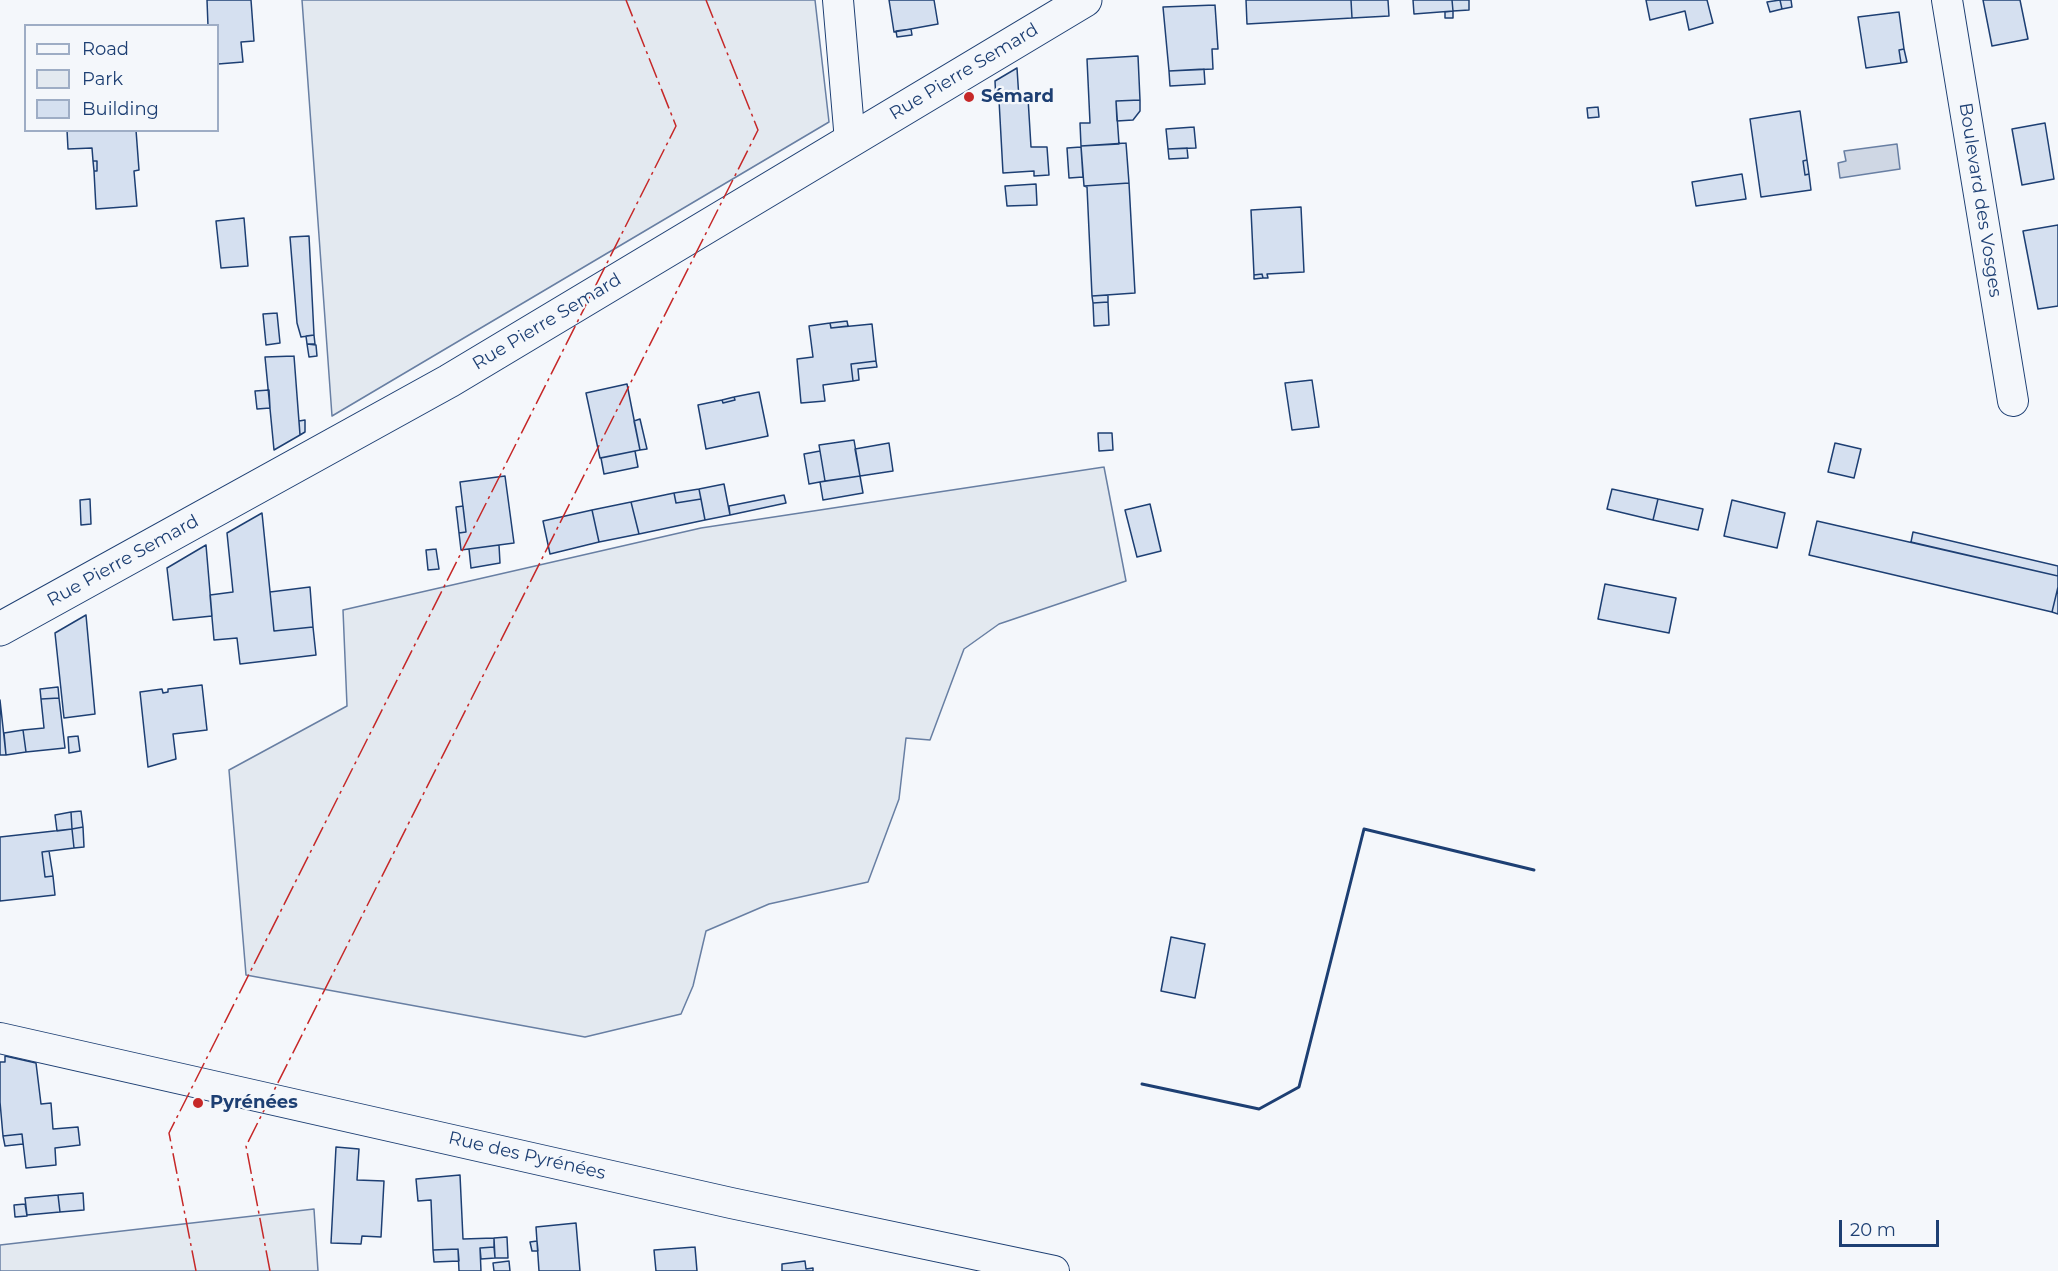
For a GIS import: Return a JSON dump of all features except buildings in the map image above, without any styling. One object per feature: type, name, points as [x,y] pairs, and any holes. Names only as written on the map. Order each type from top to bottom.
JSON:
[{"type":"main road","name":"Rue Pierre Semard","points":[[0,629],[450,381],[1084,0]]},
{"type":"street","points":[[838,0],[850,141]]},
{"type":"street","name":"Boulevard des Vosges","points":[[1947,0],[2013,401]]},
{"type":"street","name":"Rue des Pyrénées","points":[[0,1038],[731,1203],[1054,1271]]},
{"type":"green space","points":[[302,0],[815,0],[829,122],[332,416]]},
{"type":"green space","points":[[1104,467],[1126,581],[999,624],[964,649],[930,740],[906,738],[899,799],[868,882],[769,904],[706,931],[693,986],[681,1014],[585,1037],[246,975],[229,770],[347,706],[343,610],[701,528]]},
{"type":"green space","points":[[314,1209],[318,1271],[0,1271],[0,1245]]},
{"type":"shaded area","points":[[1897,144],[1900,169],[1840,178],[1838,163],[1846,161],[1844,151]]},
{"type":"wall","points":[[1142,1084],[1259,1109],[1299,1087],[1364,829],[1534,870]]},
{"type":"power","points":[[196,1271],[169,1133],[676,126],[626,0]]},
{"type":"power","points":[[270,1271],[246,1146],[758,130],[706,0]]},
{"type":"place","name":"Sémard","points":[[969,97]]},
{"type":"place","name":"Pyrénées","points":[[198,1103]]}]
